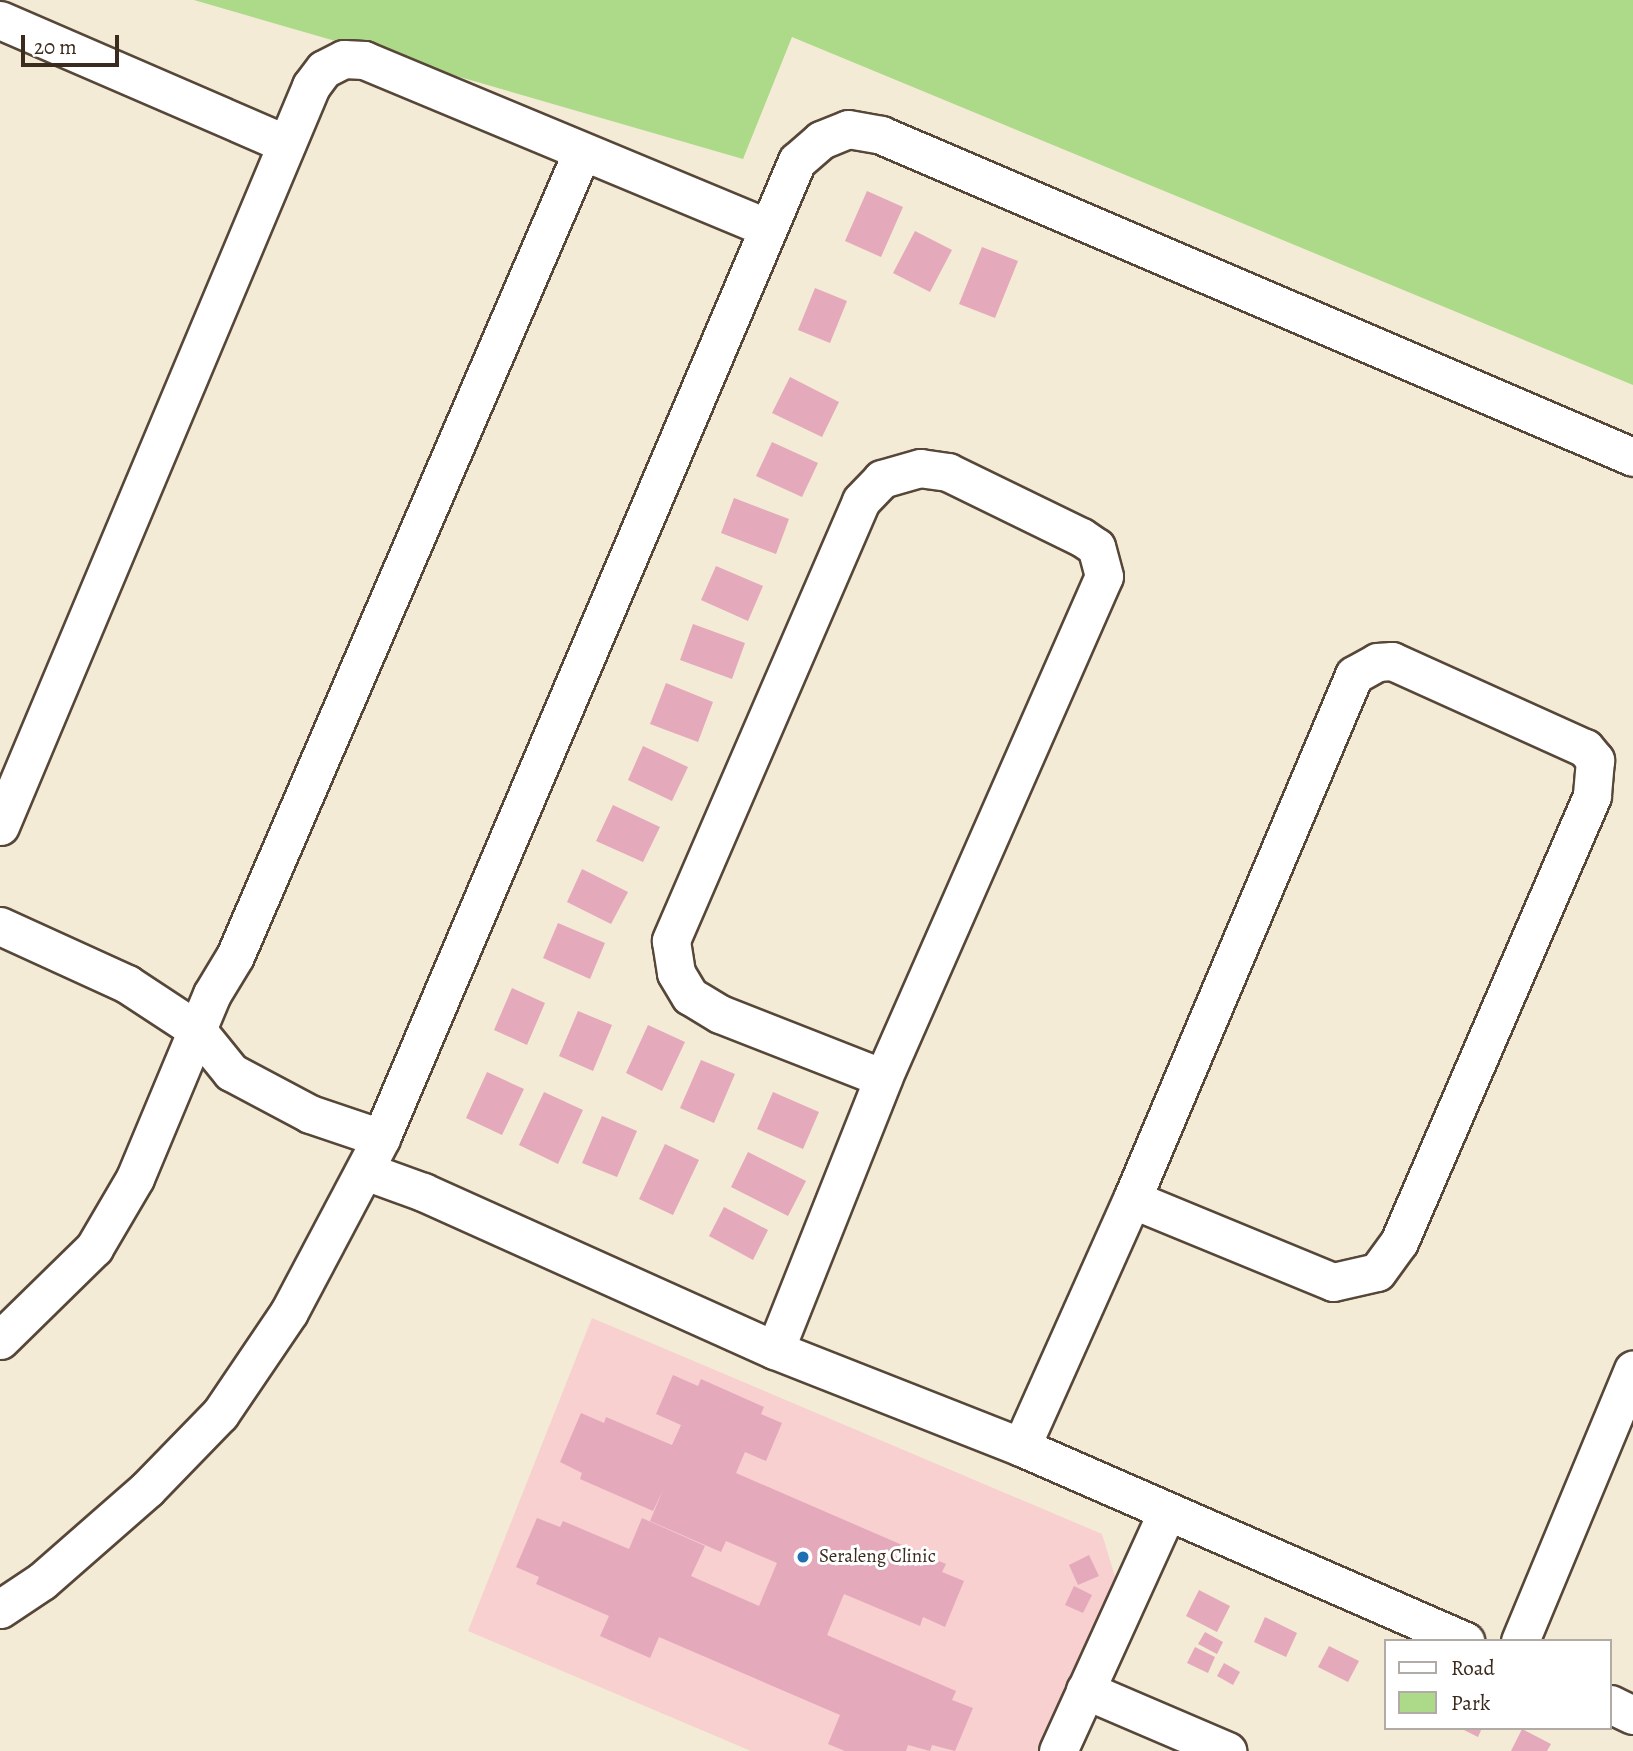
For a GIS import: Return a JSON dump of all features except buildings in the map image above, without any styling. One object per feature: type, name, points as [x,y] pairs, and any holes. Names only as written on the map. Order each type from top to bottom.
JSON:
[{"type":"street","points":[[0,20],[286,144]]},
{"type":"street","points":[[0,826],[286,144],[311,86],[324,69],[344,59],[364,60],[767,228]]},
{"type":"street","points":[[0,1609],[42,1581],[147,1489],[220,1415],[289,1311],[381,1138],[797,161],[821,140],[848,129],[881,135],[1633,457]]},
{"type":"street","points":[[0,1340],[94,1248],[118,1212],[197,1030],[234,956],[582,152]]},
{"type":"street","points":[[775,1350],[883,1078],[1104,576],[1096,547],[1081,537],[948,472],[920,468],[882,479],[862,501],[671,941],[676,974],[690,996],[720,1014],[883,1078]]},
{"type":"street","points":[[1020,1447],[1132,1199],[1354,675],[1377,662],[1392,661],[1585,748],[1595,760],[1592,796],[1399,1242],[1377,1272],[1333,1282],[1132,1199]]},
{"type":"street","points":[[0,926],[127,984],[197,1030],[231,1072],[310,1114],[381,1138]]},
{"type":"street","points":[[365,1171],[423,1192],[775,1350],[1020,1447],[1166,1514],[1460,1639]]},
{"type":"street","points":[[1521,1639],[1629,1389]]},
{"type":"street","points":[[1058,1751],[1166,1514]]},
{"type":"street","points":[[1085,1690],[1227,1751]]},
{"type":"street","points":[[1612,1705],[1633,1714]]},
{"type":"shaded area","name":"Seraleng Clinic","points":[[592,1318],[1102,1534],[1116,1580],[1041,1751],[751,1751],[468,1631]]},
{"type":"green space","points":[[194,0],[1633,0],[1633,385],[792,37],[743,159]]},
{"type":"place","name":"Seraleng Clinic","points":[[803,1557]]}]
